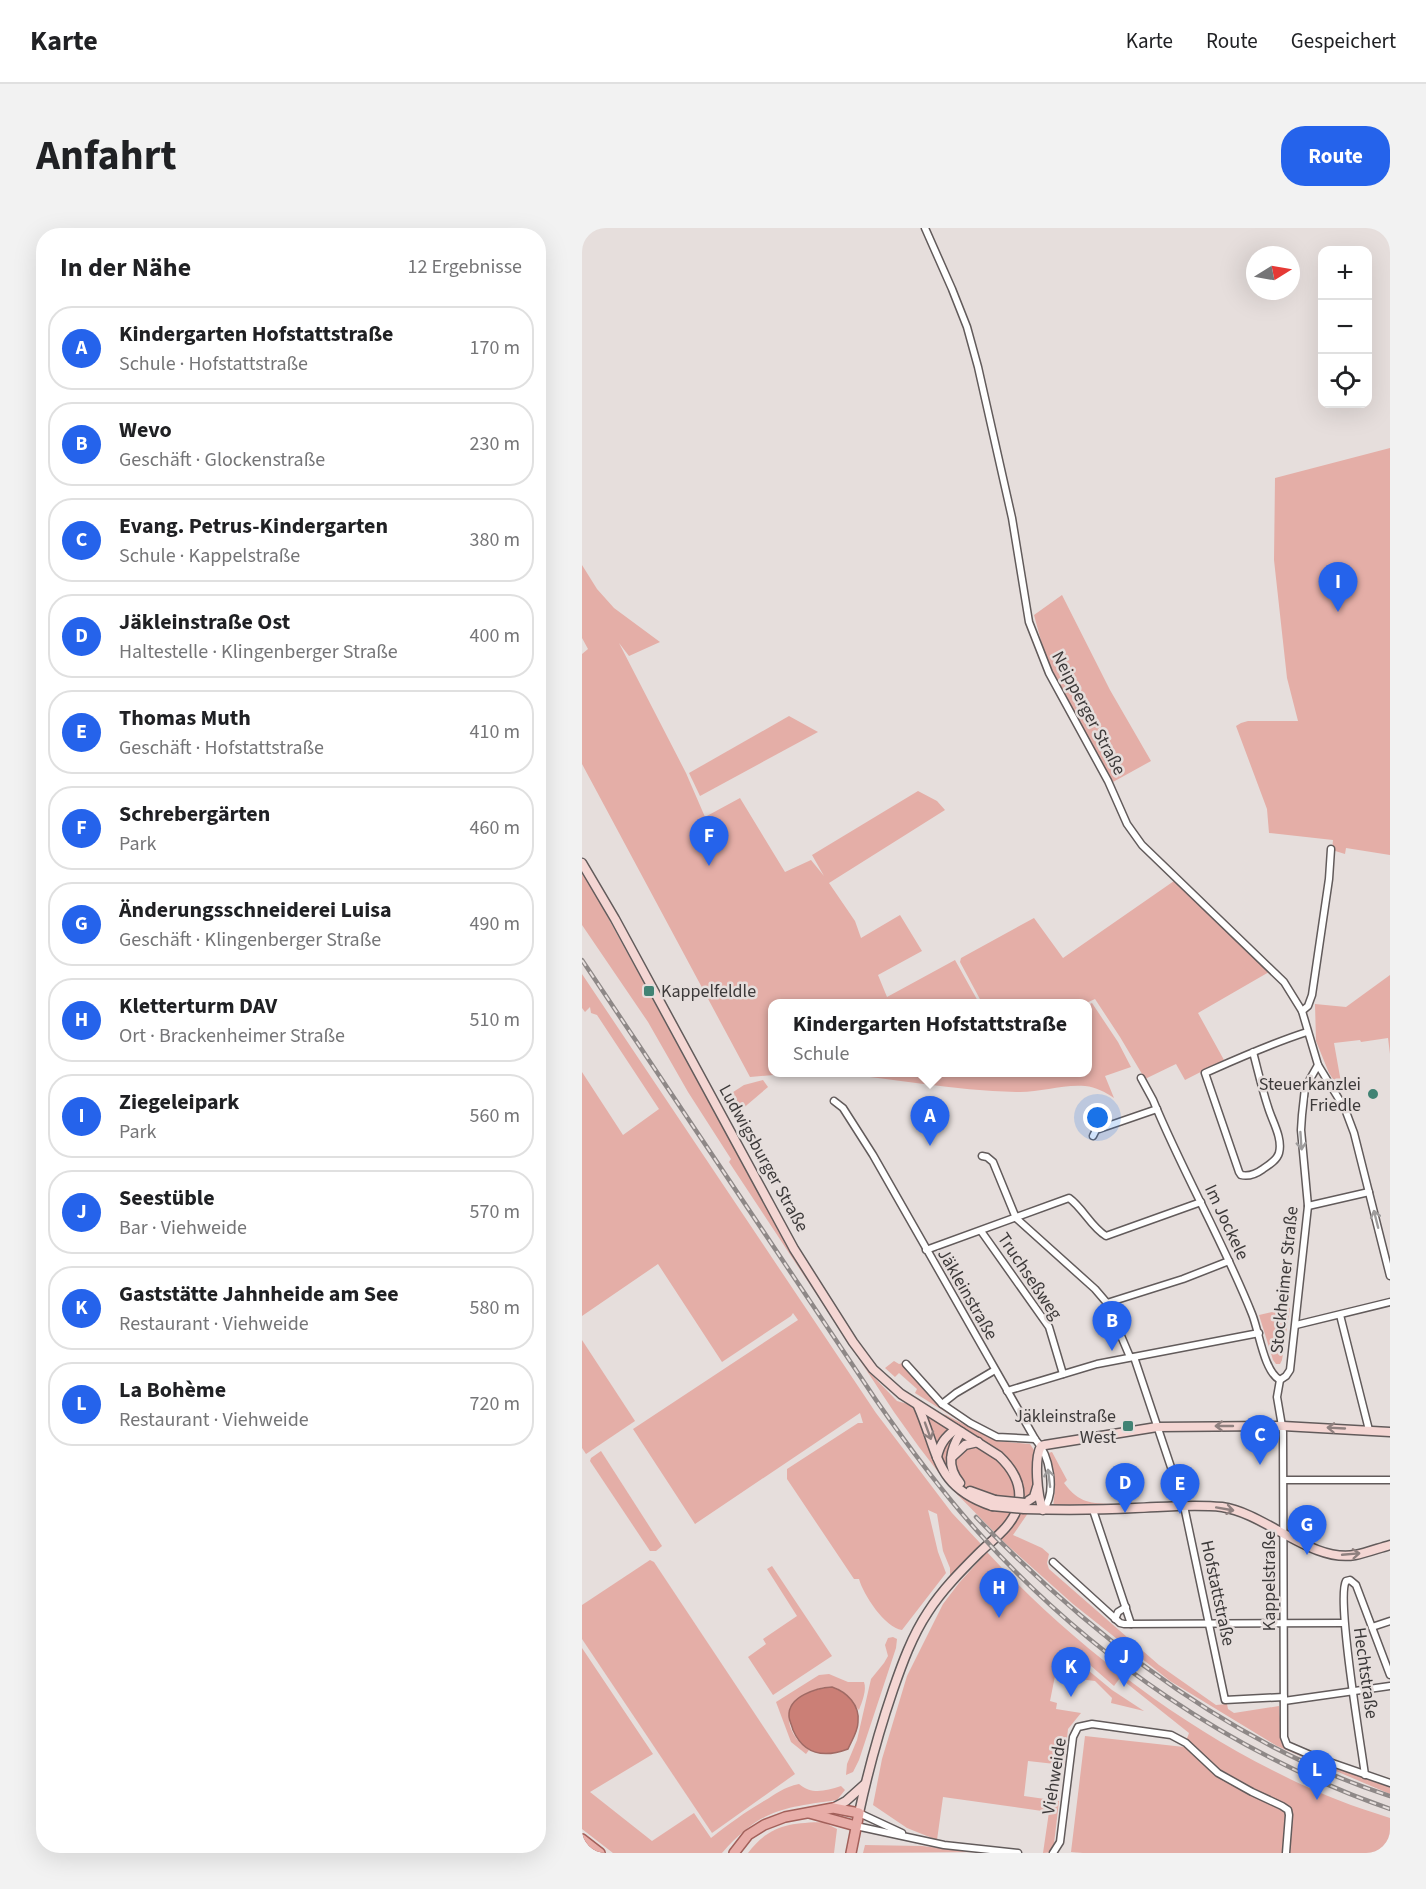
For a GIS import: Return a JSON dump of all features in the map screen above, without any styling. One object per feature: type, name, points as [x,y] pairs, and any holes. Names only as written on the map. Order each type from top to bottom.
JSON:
[{"type":"main road","name":"Ludwigsburger Straße","points":[[582,863],[615,919],[794,1249],[853,1342],[873,1369],[901,1394],[999,1456],[1016,1476],[1020,1492],[1017,1510],[1000,1533],[951,1583],[928,1611],[901,1666],[877,1737],[865,1784]]},
{"type":"main road","points":[[917,1406],[926,1425],[939,1466],[958,1488],[979,1502],[1043,1510],[1204,1506],[1232,1509],[1257,1519],[1305,1545],[1338,1555],[1354,1556],[1390,1545]]},
{"type":"main road","points":[[1043,1510],[1038,1484],[1038,1442],[1157,1427],[1283,1426],[1390,1432]]},
{"type":"main road","points":[[937,1457],[944,1439],[958,1430]]},
{"type":"main road","points":[[958,1430],[950,1459],[951,1469],[961,1484],[994,1503]]},
{"type":"main road","points":[[950,1459],[965,1445],[978,1442]]},
{"type":"main road","points":[[1025,1506],[1034,1497],[1038,1484]]},
{"type":"main road","points":[[734,1853],[748,1835],[764,1825],[785,1817],[833,1808],[846,1801],[865,1784]]},
{"type":"main road","points":[[851,1853],[865,1784]]},
{"type":"main road","points":[[833,1808],[859,1813]]},
{"type":"main road","points":[[807,1812],[856,1826]]},
{"type":"main road","points":[[582,1839],[600,1853]]},
{"type":"street","name":"Neipperger Straße","points":[[925,228],[967,327],[1012,518],[1029,622],[1048,673],[1108,781],[1127,824],[1142,845],[1284,982],[1302,1011],[1318,1065],[1345,1109],[1354,1133],[1390,1276]]},
{"type":"street","points":[[1302,1011],[1308,1006],[1312,995],[1329,879],[1331,849]]},
{"type":"street","points":[[1253,1052],[1278,1137],[1279,1154],[1273,1162],[1247,1176],[1239,1172],[1205,1073],[1253,1052],[1282,1040],[1307,1032]]},
{"type":"street","name":"Stockheimer Straße","points":[[1283,1426],[1277,1397],[1280,1380],[1290,1370],[1308,1206],[1301,1130],[1305,1088],[1318,1065]]},
{"type":"street","name":"Im Jockele","points":[[1141,1078],[1229,1261],[1259,1334],[1268,1366],[1275,1378],[1280,1380]]},
{"type":"street","name":"Jäkleinstraße","points":[[834,1101],[843,1108],[872,1154],[1038,1442],[1047,1463],[1050,1487],[1048,1504],[1043,1510]]},
{"type":"street","points":[[1093,1136],[1096,1130],[1157,1109]]},
{"type":"street","name":"Hofstattstraße","points":[[981,1156],[993,1162],[1016,1218],[1095,1289],[1107,1303],[1132,1357],[1184,1506],[1226,1700],[1284,1699]]},
{"type":"street","points":[[1308,1206],[1369,1192]]},
{"type":"street","points":[[926,1250],[1069,1198],[1106,1236],[1201,1202]]},
{"type":"street","name":"Truchseßweg","points":[[981,1231],[1049,1327],[1063,1374]]},
{"type":"street","points":[[1107,1303],[1183,1279],[1229,1261]]},
{"type":"street","points":[[1296,1325],[1390,1302]]},
{"type":"street","points":[[1340,1315],[1369,1430]]},
{"type":"street","points":[[1007,1391],[1097,1364],[1259,1334]]},
{"type":"street","points":[[906,1364],[942,1404],[970,1423],[996,1437],[1038,1442]]},
{"type":"street","points":[[942,1404],[995,1370]]},
{"type":"street","name":"Kappelstraße","points":[[1283,1426],[1284,1737],[1287,1745],[1365,1775]]},
{"type":"street","points":[[1284,1480],[1390,1480]]},
{"type":"street","points":[[1093,1510],[1131,1624]]},
{"type":"street","points":[[1053,1562],[1119,1623],[1344,1623]]},
{"type":"street","name":"Hechtstraße","points":[[1365,1775],[1344,1623],[1342,1587],[1346,1581],[1350,1580],[1356,1585],[1372,1627]]},
{"type":"street","points":[[1115,1619],[1118,1612],[1126,1607]]},
{"type":"street","points":[[1390,1621],[1372,1627],[1390,1676]]},
{"type":"street","points":[[1284,1699],[1390,1686]]},
{"type":"street","name":"Viehweide","points":[[1053,1853],[1060,1842],[1073,1737],[1078,1727],[1092,1724],[1171,1735],[1186,1743],[1218,1773],[1282,1806],[1288,1810],[1289,1815],[1286,1853]]},
{"type":"street","points":[[1365,1775],[1390,1783]]},
{"type":"street","points":[[859,1813],[911,1837]]},
{"type":"street","points":[[856,1826],[944,1845],[1018,1853]]},
{"type":"shaded area","points":[[1390,448],[1390,855],[1346,848],[1345,854],[1332,850],[1333,840],[1269,833],[1267,809],[1236,726],[1248,721],[1298,721],[1287,678],[1274,560],[1275,478]]},
{"type":"shaded area","points":[[582,565],[597,589],[614,608],[660,642],[629,656],[619,643],[686,773],[705,817],[740,798],[785,872],[811,860],[824,876],[812,855],[918,791],[937,801],[945,810],[829,883],[855,921],[861,938],[900,915],[922,951],[878,975],[887,997],[955,960],[977,999],[768,999],[768,1076],[750,1077],[582,764],[582,654],[588,649],[582,638]]},
{"type":"shaded area","points":[[1062,595],[1110,690],[1151,761],[1113,782],[1052,673],[1034,615]]},
{"type":"shaded area","points":[[789,716],[818,732],[700,796],[689,773]]},
{"type":"shaded area","points":[[582,870],[778,1229],[867,1370],[897,1401],[946,1415],[996,1441],[1030,1444],[1036,1453],[1037,1500],[1013,1535],[1042,1548],[1049,1554],[1047,1563],[1049,1569],[1159,1665],[1216,1705],[1227,1704],[1228,1709],[1234,1713],[1279,1706],[1282,1744],[1326,1765],[1390,1786],[1390,1794],[1277,1746],[1170,1681],[1073,1604],[1006,1544],[949,1486],[894,1412],[729,1162],[731,1159],[688,1092],[648,1022],[582,925]]},
{"type":"shaded area","points":[[1174,881],[1269,972],[1198,1013],[1224,1060],[1185,1080],[1176,1064],[1145,1079],[1095,999],[980,999],[960,962],[961,958],[1034,918],[1063,958]]},
{"type":"shaded area","points":[[582,974],[876,1413],[952,1513],[981,1544],[950,1576],[937,1514],[928,1510],[938,1552],[946,1573],[902,1630],[895,1628],[882,1617],[865,1593],[859,1579],[854,1579],[787,1479],[787,1469],[858,1423],[863,1423],[860,1413],[695,1524],[633,1429],[798,1320],[793,1313],[722,1362],[658,1264],[582,1316],[582,1072],[623,1135],[659,1109],[597,1015],[591,1013],[590,1007],[585,1012],[582,1008]]},
{"type":"shaded area","points":[[1390,975],[1390,1054],[1388,1038],[1334,1043],[1342,1088],[1340,1090],[1329,1073],[1316,1041],[1315,1004],[1346,1007]]},
{"type":"shaded area","points":[[1092,1003],[1118,1042],[1131,1067],[1105,1076],[1114,1098],[1093,1087],[1085,1086],[1025,1092],[993,1091],[869,1077],[1092,1077]]},
{"type":"shaded area","points":[[763,1080],[768,1087],[734,1116],[726,1101],[727,1096],[744,1085]]},
{"type":"shaded area","points":[[1290,1308],[1282,1360],[1280,1364],[1276,1364],[1259,1315]]},
{"type":"shaded area","points":[[582,1340],[635,1421],[586,1454],[582,1448]]},
{"type":"shaded area","points":[[894,1361],[899,1364],[903,1363],[967,1423],[966,1425],[915,1393],[917,1389],[899,1373],[895,1377],[885,1368]]},
{"type":"shaded area","points":[[601,1451],[662,1546],[656,1551],[650,1551],[590,1461]]},
{"type":"shaded area","points":[[1052,1452],[1067,1480],[1064,1483],[1075,1495],[1086,1501],[1115,1504],[1115,1507],[1089,1508],[1081,1504],[1075,1507],[1053,1508],[1055,1488],[1045,1454]]},
{"type":"shaded area","points":[[987,1552],[1063,1627],[1149,1695],[1195,1726],[1290,1779],[1344,1803],[1390,1818],[1390,1853],[1071,1852],[1085,1736],[1184,1747],[1189,1733],[1120,1678],[1114,1686],[1075,1652],[1071,1656],[1112,1690],[1144,1711],[1111,1703],[1112,1698],[1095,1681],[1055,1676],[1050,1701],[1057,1703],[1056,1709],[1081,1713],[1068,1729],[1064,1765],[1028,1761],[1024,1796],[1059,1801],[1053,1852],[1043,1853],[1049,1812],[943,1797],[937,1840],[907,1828],[873,1805],[882,1759],[907,1676],[943,1604]]},
{"type":"shaded area","points":[[650,1560],[654,1562],[795,1774],[712,1833],[582,1639],[582,1605]]},
{"type":"shaded area","points":[[772,1566],[832,1656],[773,1695],[748,1657],[766,1644],[763,1639],[797,1616],[767,1569]]},
{"type":"shaded area","points":[[888,1638],[897,1639],[896,1648],[859,1760],[853,1772],[846,1775],[847,1764],[857,1740],[871,1679],[888,1656],[885,1645]]},
{"type":"shaded area","points":[[582,1648],[653,1754],[590,1792],[652,1841],[694,1813],[711,1838],[750,1809],[794,1785],[799,1784],[814,1791],[841,1786],[845,1790],[837,1800],[801,1805],[761,1819],[736,1838],[722,1853],[613,1853],[582,1829]]},
{"type":"shaded area","points":[[829,1674],[848,1682],[864,1682],[863,1700],[859,1710],[844,1692],[833,1687],[814,1690],[803,1695],[791,1709],[789,1717],[794,1734],[809,1750],[806,1754],[791,1742],[776,1702],[819,1675]]},
{"type":"shaded area","points":[[832,1687],[843,1692],[855,1705],[858,1725],[848,1749],[823,1754],[803,1745],[793,1730],[789,1716],[793,1703],[798,1698],[819,1689]]},
{"type":"shaded area","points":[[823,1822],[837,1829],[834,1853],[748,1853],[764,1836],[781,1827]]},
{"type":"shaded area","points":[[865,1845],[922,1846],[973,1852],[863,1853]]},
{"type":"railway","points":[[582,960],[876,1400],[925,1468],[979,1533],[1068,1621],[1167,1697],[1275,1760],[1390,1809]]},
{"type":"railway","points":[[976,1517],[1067,1604],[1166,1682],[1219,1717],[1274,1748],[1331,1774],[1390,1796]]},
{"type":"place","name":"Ziegeleipark","points":[[1338,612]]},
{"type":"place","name":"Schrebergärten","points":[[709,866]]},
{"type":"place","name":"Kappelfeldle","points":[[649,991]]},
{"type":"place","name":"Steuerkanzlei Friedle","points":[[1373,1094]]},
{"type":"place","name":"Kindergarten Hofstattstraße","points":[[930,1146]]},
{"type":"place","name":"Wevo","points":[[1112,1351]]},
{"type":"place","name":"Jäkleinstraße West","points":[[1128,1426]]},
{"type":"place","name":"Evang. Petrus-Kindergarten","points":[[1260,1465]]},
{"type":"place","name":"Jäkleinstraße Ost","points":[[1125,1513]]},
{"type":"place","name":"Thomas Muth","points":[[1180,1514]]},
{"type":"place","name":"Änderungsschneiderei Luisa","points":[[1307,1555]]},
{"type":"place","name":"Kletterturm DAV","points":[[999,1618]]},
{"type":"place","name":"Seestüble","points":[[1124,1687]]},
{"type":"place","name":"Gaststätte Jahnheide am See","points":[[1071,1697]]},
{"type":"place","name":"La Bohème","points":[[1317,1800]]}]
